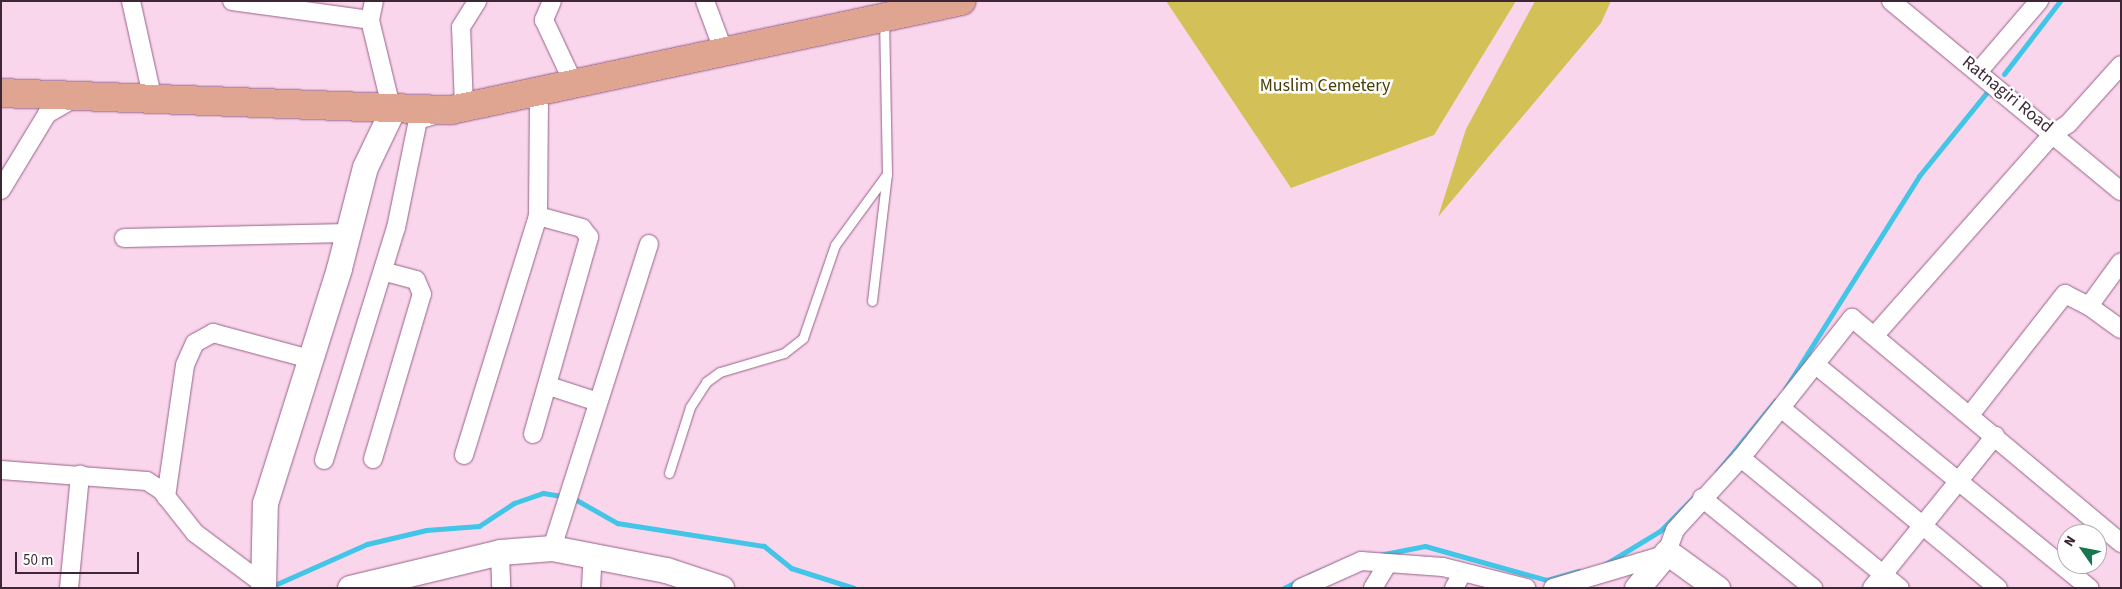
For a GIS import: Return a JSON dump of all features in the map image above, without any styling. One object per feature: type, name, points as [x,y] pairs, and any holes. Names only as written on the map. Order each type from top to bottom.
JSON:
[{"type":"main road","points":[[1,93],[392,112],[457,109],[569,83],[961,1]]},
{"type":"street","points":[[131,1],[153,100]]},
{"type":"street","points":[[232,1],[370,20]]},
{"type":"street","points":[[262,586],[265,503],[349,233],[365,167],[392,112],[370,20],[374,1]]},
{"type":"street","points":[[324,460],[383,271],[418,120],[457,109],[461,27],[477,1]]},
{"type":"street","points":[[464,456],[538,216],[539,93],[569,83],[544,20],[552,1]]},
{"type":"street","name":"Ratnagiri Road","points":[[1891,1],[2054,133],[2121,191]]},
{"type":"street","points":[[702,2],[724,52]]},
{"type":"street","points":[[1978,72],[2031,4]]},
{"type":"street","points":[[1875,335],[2054,133],[2068,124],[2121,65]]},
{"type":"street","points":[[1,190],[47,114],[79,96]]},
{"type":"street","points":[[533,434],[589,236],[582,228],[538,216]]},
{"type":"street","points":[[124,238],[349,233]]},
{"type":"street","points":[[552,548],[596,401],[649,244]]},
{"type":"street","points":[[2089,306],[2121,262]]},
{"type":"street","points":[[373,459],[422,294],[416,280],[383,271]]},
{"type":"street","points":[[1970,415],[2065,294],[2089,306],[2121,330]]},
{"type":"street","points":[[1637,588],[1664,554],[1675,530],[1702,498],[1741,458],[1852,318],[1875,335],[2121,543]]},
{"type":"street","points":[[166,497],[185,365],[195,342],[213,333],[310,359]]},
{"type":"street","points":[[1816,365],[1960,480],[2089,588]]},
{"type":"street","points":[[548,386],[596,401]]},
{"type":"street","points":[[1781,408],[1998,588]]},
{"type":"street","points":[[1872,588],[1995,436]]},
{"type":"street","points":[[1741,458],[1900,588]]},
{"type":"street","points":[[1,470],[147,481],[166,497],[195,533],[262,586]]},
{"type":"street","points":[[69,588],[80,475]]},
{"type":"street","points":[[1702,498],[1813,588]]},
{"type":"street","points":[[350,588],[416,579],[500,552],[552,548],[593,554],[720,588]]},
{"type":"street","points":[[500,552],[501,588]]},
{"type":"street","points":[[591,588],[593,554]]},
{"type":"street","points":[[1553,588],[1664,554],[1718,588]]},
{"type":"street","points":[[1301,588],[1361,561],[1463,572],[1526,588]]},
{"type":"street","points":[[1373,588],[1388,563]]},
{"type":"street","points":[[1454,588],[1463,572]]},
{"type":"lane","points":[[872,301],[887,174],[884,18]]},
{"type":"lane","points":[[669,473],[690,407],[706,382],[720,372],[784,353],[803,338],[835,245],[887,174]]},
{"type":"green space","name":"Muslim Cemetery","points":[[1166,1],[1516,1],[1434,135],[1291,188]]},
{"type":"green space","points":[[1535,1],[1611,1],[1601,23],[1438,217],[1466,129]]},
{"type":"waterway","points":[[2004,74],[2060,1]]},
{"type":"waterway","points":[[1785,389],[1919,176],[1987,92]]},
{"type":"waterway","points":[[1717,472],[1775,401]]},
{"type":"waterway","points":[[270,587],[367,544],[426,530],[479,526],[514,503],[543,493],[573,498],[617,523],[764,546],[791,568],[854,588]]},
{"type":"waterway","points":[[1604,565],[1660,531],[1696,495]]},
{"type":"waterway","points":[[1379,555],[1425,546],[1547,580],[1579,571]]},
{"type":"waterway","points":[[1310,575],[1339,563]]},
{"type":"waterway","points":[[1284,588],[1300,580]]}]
